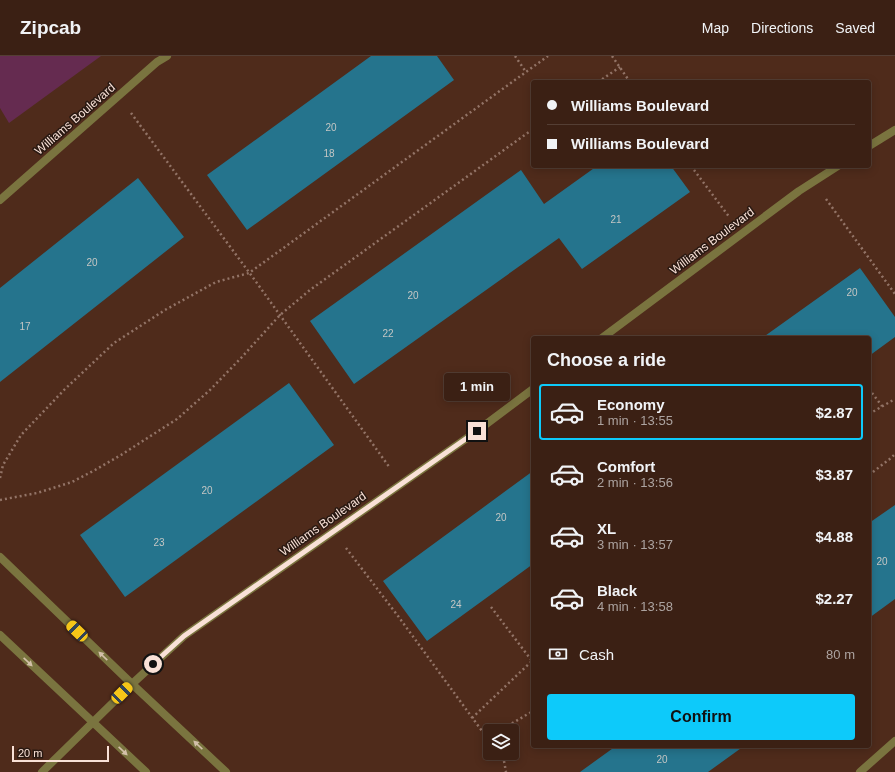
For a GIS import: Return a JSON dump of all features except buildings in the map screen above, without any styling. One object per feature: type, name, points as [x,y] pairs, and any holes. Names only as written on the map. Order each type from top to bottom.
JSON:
[{"type":"street","name":"Williams Boulevard","points":[[0,200],[157,62],[167,56]]},
{"type":"street","points":[[871,145],[895,130]]},
{"type":"street","name":"Williams Boulevard","points":[[605,336],[800,191],[835,168]]},
{"type":"street","name":"Williams Boulevard","points":[[42,772],[92,722],[184,636],[477,431],[531,390]]},
{"type":"street","points":[[0,557],[226,772]]},
{"type":"street","points":[[0,635],[146,772]]},
{"type":"street","points":[[860,772],[895,741]]},
{"type":"path","points":[[515,56],[526,72]]},
{"type":"path","points":[[0,478],[3,465],[21,435],[65,389],[114,343],[165,310],[216,282],[249,273],[548,56]]},
{"type":"path","points":[[612,56],[629,80]]},
{"type":"path","points":[[601,80],[620,67]]},
{"type":"path","points":[[119,96],[280,315],[401,484]]},
{"type":"path","points":[[0,500],[37,494],[72,482],[122,455],[177,419],[210,390],[280,315],[310,290],[531,129]]},
{"type":"path","points":[[692,168],[742,234]]},
{"type":"path","points":[[813,182],[895,294]]},
{"type":"path","points":[[871,392],[882,406]]},
{"type":"path","points":[[871,413],[895,399]]},
{"type":"path","points":[[871,473],[895,454]]},
{"type":"path","points":[[333,532],[398,616],[472,718],[483,730]]},
{"type":"path","points":[[491,606],[531,660]]},
{"type":"path","points":[[472,718],[531,662]]},
{"type":"path","points":[[511,724],[531,712]]},
{"type":"path","points":[[503,760],[506,772]]},
{"type":"shaded area","points":[[0,56],[101,56],[9,123],[0,108]]},
{"type":"route","points":[[153,664],[184,636],[477,431]]}]
